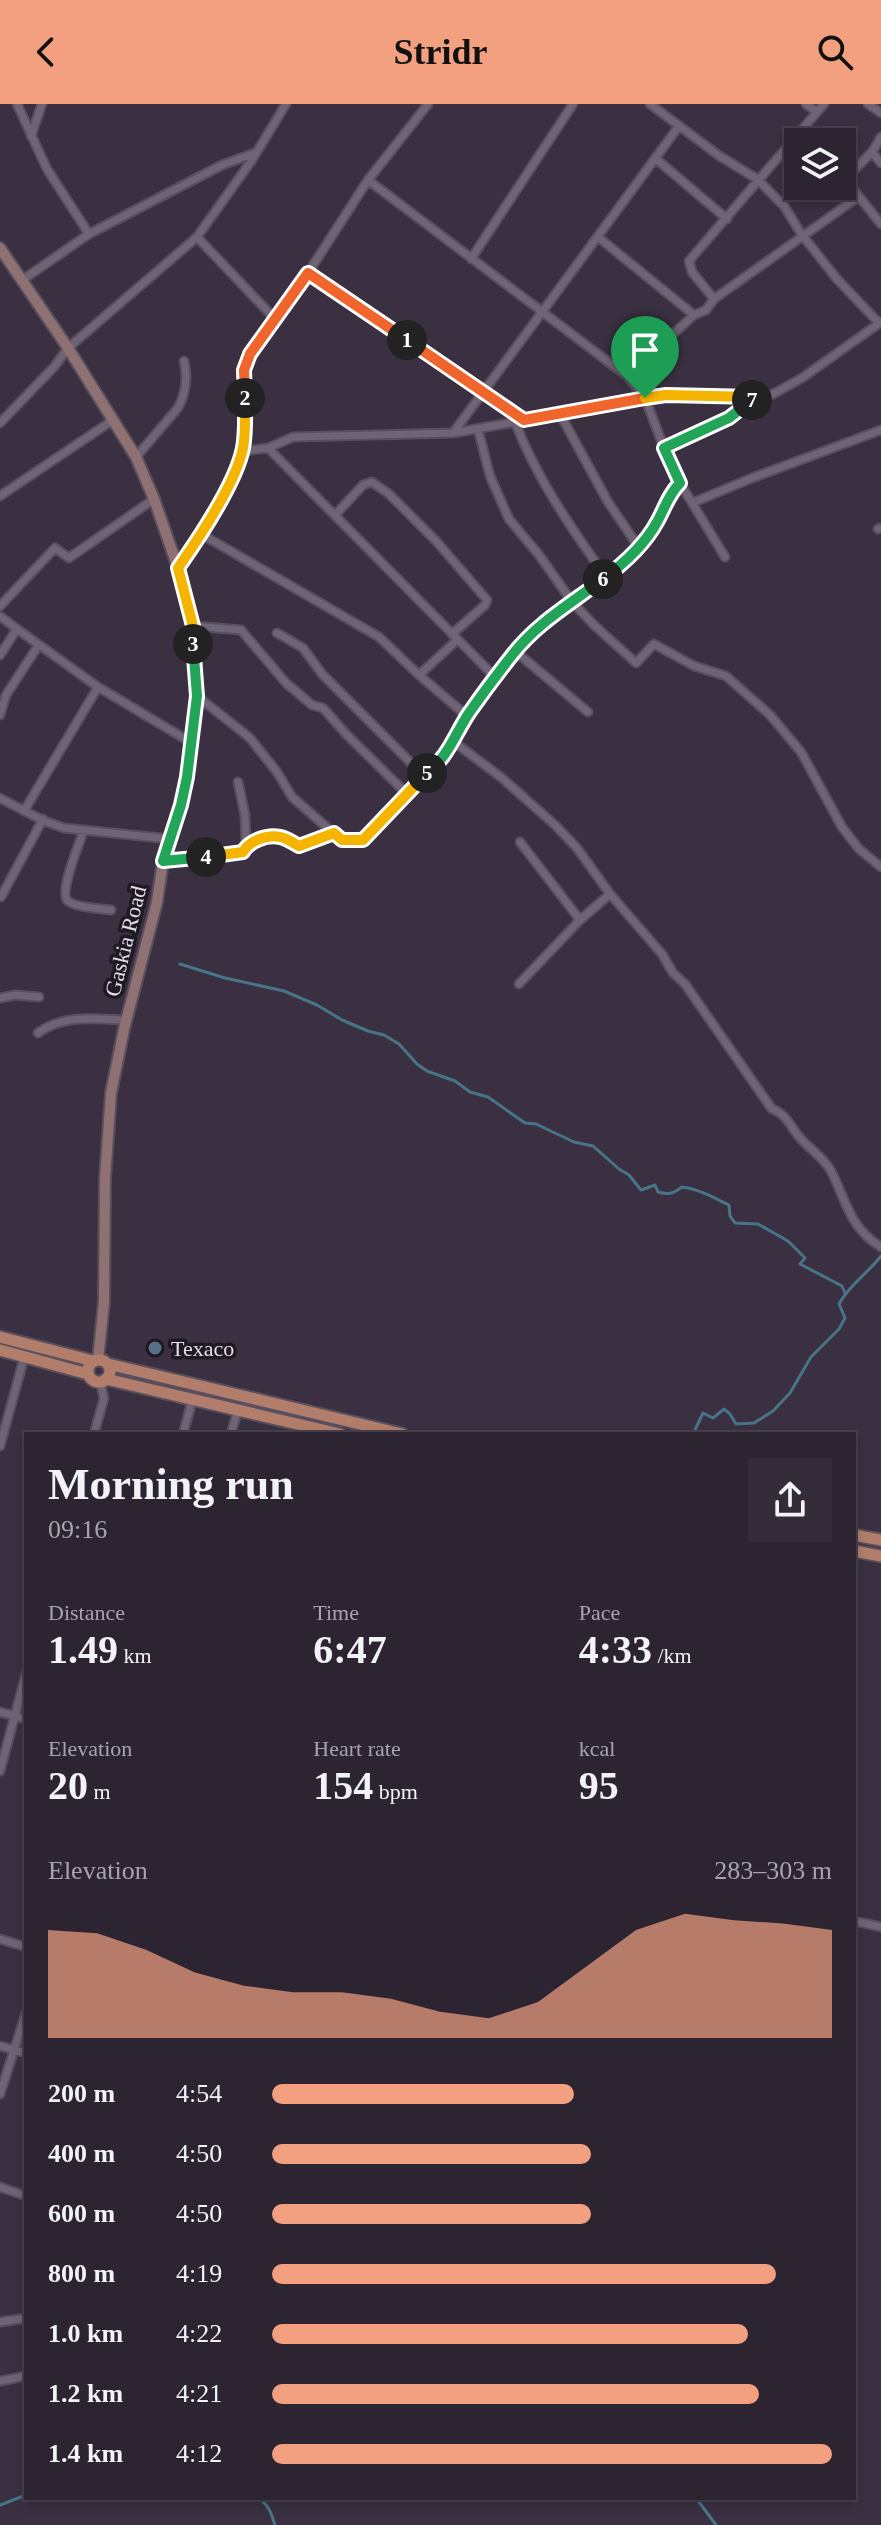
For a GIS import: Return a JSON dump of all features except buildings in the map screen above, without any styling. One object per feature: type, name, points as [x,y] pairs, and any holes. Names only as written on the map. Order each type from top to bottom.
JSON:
[{"type":"main road","name":"Gaskia Road","points":[[0,248],[68,348],[136,457],[178,568],[193,626],[197,696],[192,743],[181,805],[163,861],[157,902],[126,1020],[111,1093],[107,1129],[100,1362]]},
{"type":"main road","points":[[0,1337],[394,1432]]},
{"type":"main road","points":[[0,1350],[88,1374]]},
{"type":"main road","points":[[100,1362],[89,1365],[88,1374],[92,1380],[193,1398],[332,1432]]},
{"type":"main road","points":[[100,1362],[110,1369],[103,1381]]},
{"type":"main road","points":[[856,1535],[881,1540]]},
{"type":"main road","points":[[856,1551],[881,1556]]},
{"type":"street","points":[[17,104],[47,169],[89,234]]},
{"type":"street","points":[[31,136],[42,104]]},
{"type":"street","points":[[0,423],[68,348],[197,237],[257,152],[286,104]]},
{"type":"street","points":[[178,568],[201,534],[238,466],[243,451],[244,370],[250,354],[308,273],[368,180],[428,104]]},
{"type":"street","points":[[471,259],[573,104]]},
{"type":"street","points":[[243,451],[268,448],[293,437],[453,433],[666,395],[755,397],[773,394],[802,378],[880,322],[837,279],[802,235],[784,206],[757,179],[718,155],[650,104]]},
{"type":"street","points":[[806,104],[817,112]]},
{"type":"street","points":[[714,299],[692,272],[689,261],[824,104]]},
{"type":"street","points":[[868,104],[881,113]]},
{"type":"street","points":[[453,433],[679,126]]},
{"type":"street","points":[[881,137],[872,152],[845,179],[881,224]]},
{"type":"street","points":[[21,281],[89,234],[222,165],[257,152]]},
{"type":"street","points":[[872,152],[881,163]]},
{"type":"street","points":[[655,158],[727,219]]},
{"type":"street","points":[[368,180],[627,376],[645,398],[680,483],[725,557]]},
{"type":"street","points":[[627,376],[694,315],[706,310],[714,299],[858,197]]},
{"type":"street","points":[[197,237],[274,318]]},
{"type":"street","points":[[598,237],[694,315]]},
{"type":"street","points":[[308,273],[520,421],[546,487],[606,577]]},
{"type":"street","points":[[136,457],[183,398],[187,373],[184,361]]},
{"type":"street","points":[[664,448],[729,418],[755,397]]},
{"type":"street","points":[[560,414],[608,502],[638,546]]},
{"type":"street","points":[[0,496],[113,420]]},
{"type":"street","points":[[478,429],[490,476],[509,519],[573,603],[636,663],[654,644],[694,666],[726,676],[739,686],[801,752],[842,827],[859,849],[881,867]]},
{"type":"street","points":[[692,503],[881,430]]},
{"type":"street","points":[[268,448],[495,677]]},
{"type":"street","points":[[336,514],[363,485],[372,482],[389,494],[436,541],[487,600],[419,675]]},
{"type":"street","points":[[197,696],[250,738],[292,797],[342,840],[363,840],[435,766],[515,651],[546,621],[606,577],[638,546],[657,523],[670,493],[680,483]]},
{"type":"street","points":[[0,606],[55,548],[69,558],[154,499]]},
{"type":"street","points":[[201,534],[379,637],[467,716]]},
{"type":"street","points":[[0,616],[98,687],[192,743]]},
{"type":"street","points":[[193,626],[241,630],[286,683],[312,705],[323,708],[406,793]]},
{"type":"street","points":[[0,655],[17,629]]},
{"type":"street","points":[[277,633],[303,648],[322,674],[423,775]]},
{"type":"street","points":[[0,715],[6,695],[38,646]]},
{"type":"street","points":[[515,651],[588,712]]},
{"type":"street","points":[[24,811],[98,687]]},
{"type":"street","points":[[454,742],[502,778],[577,848],[610,894],[685,984],[772,1109],[782,1112],[802,1140],[830,1170],[850,1217],[870,1240],[881,1247]]},
{"type":"street","points":[[163,861],[246,850],[245,815],[238,782]]},
{"type":"street","points":[[0,798],[64,828],[170,839]]},
{"type":"street","points":[[1,897],[43,819]]},
{"type":"street","points":[[83,832],[66,883],[66,897],[74,904],[111,910]]},
{"type":"street","points":[[246,846],[275,836],[284,837],[299,846],[334,833]]},
{"type":"street","points":[[520,842],[580,920]]},
{"type":"street","points":[[519,984],[580,920],[610,894]]},
{"type":"street","points":[[0,998],[15,995],[39,997]]},
{"type":"street","points":[[38,1033],[61,1021],[126,1020]]},
{"type":"street","points":[[0,1446],[24,1358]]},
{"type":"street","points":[[95,1432],[104,1398],[103,1381]]},
{"type":"street","points":[[184,1432],[193,1398]]},
{"type":"street","points":[[232,1432],[238,1409]]},
{"type":"street","points":[[0,1771],[24,1681]]},
{"type":"street","points":[[0,1712],[24,1718]]},
{"type":"street","points":[[856,1921],[881,1927]]},
{"type":"street","points":[[0,1939],[24,1946]]},
{"type":"street","points":[[0,2094],[24,2020]]},
{"type":"street","points":[[0,2046],[24,2052]]},
{"type":"street","points":[[0,2187],[24,2195]]},
{"type":"street","points":[[0,2322],[24,2318]]},
{"type":"street","points":[[0,2381],[24,2376]]},
{"type":"waterway","points":[[180,964],[284,991],[342,1020],[384,1035],[399,1044],[427,1071],[455,1081],[470,1092],[488,1097],[525,1123],[536,1124],[574,1142],[593,1146],[629,1175],[641,1190],[655,1185],[658,1192],[668,1194],[682,1187],[688,1188],[729,1205],[730,1216],[735,1223],[758,1224],[788,1241],[805,1258],[800,1264],[842,1286],[845,1293]]},
{"type":"waterway","points":[[694,1432],[703,1413],[713,1418],[724,1409],[736,1424],[754,1423],[773,1411],[790,1393],[811,1357],[839,1329],[845,1318],[839,1304],[843,1297],[881,1256]]},
{"type":"waterway","points":[[0,2505],[24,2496]]},
{"type":"waterway","points":[[260,2500],[267,2506],[275,2525]]},
{"type":"waterway","points":[[697,2500],[716,2525]]},
{"type":"place","name":"Texaco","points":[[155,1348]]},
{"type":"route","points":[[308,273],[524,420],[645,398],[666,395],[755,397],[729,418],[664,448],[680,483],[670,493],[657,523],[611,573],[546,621],[520,645],[467,716],[451,746],[435,766],[363,840],[342,840],[334,833],[299,846],[284,837],[275,836],[254,841],[241,853],[163,861],[187,777],[197,696],[193,626],[178,568],[201,534],[238,466],[245,439],[244,370],[250,354],[308,273]]}]
